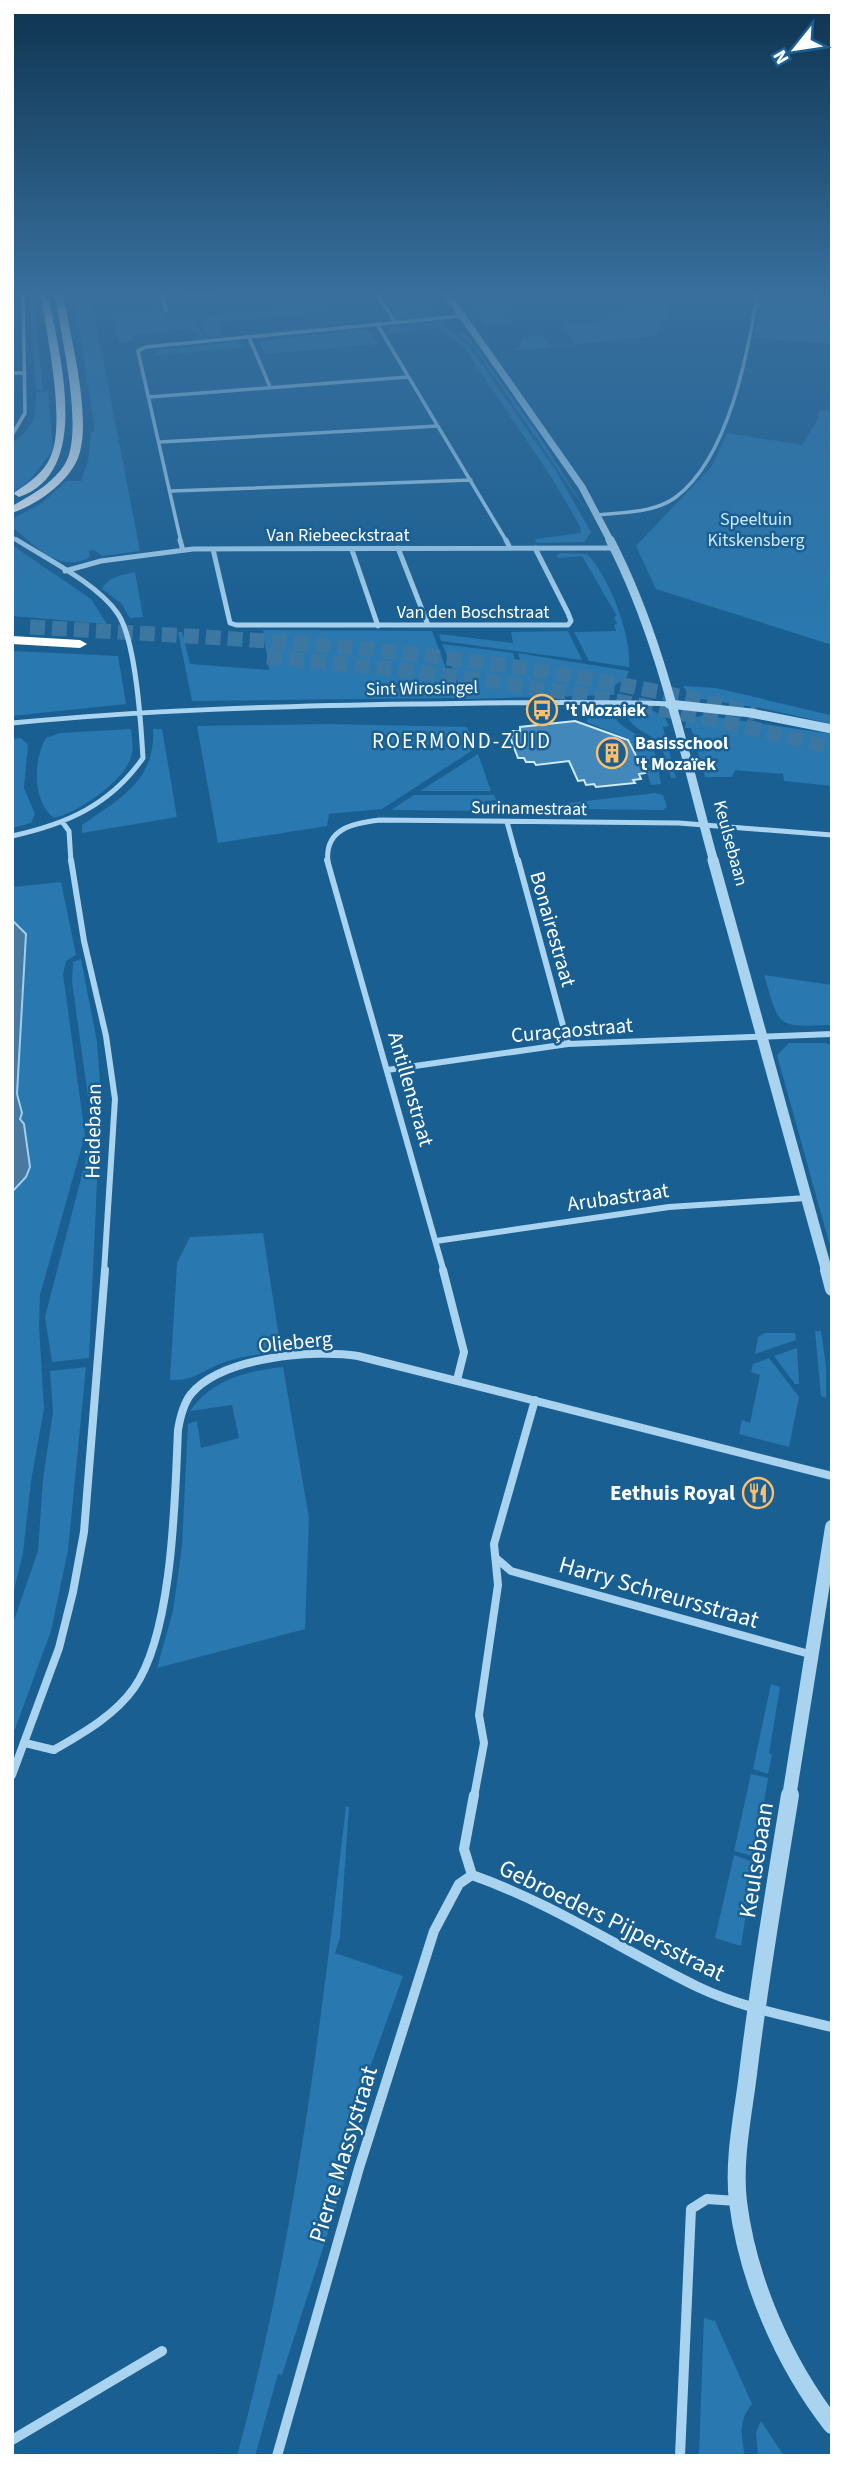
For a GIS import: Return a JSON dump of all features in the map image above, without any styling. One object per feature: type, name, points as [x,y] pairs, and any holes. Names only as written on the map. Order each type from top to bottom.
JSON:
[{"type":"highway","points":[[12,626],[30,627]]},
{"type":"highway","points":[[12,640],[80,644]]},
{"type":"main road","points":[[12,498],[37,481],[53,463],[60,442],[59,406]]},
{"type":"main road","points":[[12,510],[46,489],[61,475],[73,457],[76,444],[75,406]]},
{"type":"street","points":[[12,435],[23,419],[24,406]]},
{"type":"street","points":[[151,406],[182,547]]},
{"type":"street","points":[[426,406],[510,548]]},
{"type":"street","name":"Keulsebaan","points":[[526,406],[598,515],[615,548],[647,627],[832,1289]]},
{"type":"street","points":[[598,515],[630,512],[660,504],[676,496],[693,478],[721,434],[729,406]]},
{"type":"street","points":[[160,442],[438,426]]},
{"type":"street","points":[[171,491],[471,480]]},
{"type":"street","points":[[12,537],[108,603],[122,620],[137,701],[143,758],[120,789],[101,804],[63,823],[12,836]]},
{"type":"street","name":"Van Riebeeckstraat","points":[[65,571],[95,561],[165,552],[182,547],[352,550],[615,548]]},
{"type":"street","points":[[398,548],[428,625]]},
{"type":"street","name":"Van den Boschstraat","points":[[213,549],[230,623],[236,625],[568,625],[571,621],[569,613],[535,548]]},
{"type":"street","name":"Van den Boschstraat","points":[[352,550],[378,626]]},
{"type":"street","name":"Sint Wirosingel","points":[[12,723],[124,712],[265,706],[545,701],[670,705],[751,713],[832,729]]},
{"type":"street","name":"Surinamestraat","points":[[355,823],[380,820],[704,824],[832,835]]},
{"type":"street","name":"Bonairestraat","points":[[507,822],[568,1045]]},
{"type":"street","name":"Heidebaan","points":[[12,1775],[62,1637],[74,1592],[84,1532],[99,1362],[115,1099],[106,1036],[73,881],[69,831],[63,823]]},
{"type":"street","name":"Antillenstraat","points":[[355,823],[335,833],[328,840],[326,851],[436,1241],[464,1352],[457,1380]]},
{"type":"street","name":"Curaçaostraat","points":[[387,1070],[568,1045],[832,1034]]},
{"type":"street","name":"Arubastraat","points":[[436,1241],[669,1207],[806,1198]]},
{"type":"street","name":"Olieberg","points":[[25,1743],[54,1750],[89,1731],[120,1706],[136,1686],[149,1661],[162,1609],[173,1543],[178,1430],[182,1411],[190,1395],[202,1384],[223,1372],[252,1363],[333,1353],[398,1364],[832,1476]]},
{"type":"street","name":"Gebroeders Pijpersstraat","points":[[535,1401],[494,1544],[498,1585],[480,1715],[484,1743],[464,1849],[472,1875],[509,1888],[565,1915],[700,1988],[757,2008],[832,2027]]},
{"type":"street","name":"Keulsebaan","points":[[832,1527],[757,2008],[738,2154],[738,2201],[754,2270],[779,2341],[808,2394],[832,2425]]},
{"type":"street","name":"Harry Schreursstraat","points":[[497,1559],[511,1571],[813,1656]]},
{"type":"street","name":"Pierre Massystraat","points":[[277,2456],[359,2168],[434,1931],[459,1884],[472,1875]]},
{"type":"street","points":[[680,2456],[691,2209],[707,2199],[738,2201]]},
{"type":"street","points":[[12,2440],[162,2351]]},
{"type":"green space","points":[[35,406],[49,406],[53,450],[30,480],[12,493],[12,443],[29,427]]},
{"type":"green space","points":[[91,406],[112,406],[140,551],[102,556],[94,550],[89,551],[90,557],[79,561],[58,560],[48,556],[12,527],[12,519],[42,503],[66,481],[81,481],[88,461],[91,432],[95,431]]},
{"type":"green space","points":[[504,406],[511,406],[556,471],[591,532],[584,542],[537,543],[535,539],[581,533],[580,526],[552,478]]},
{"type":"green space","points":[[514,406],[518,406],[538,434],[589,515]]},
{"type":"green space","name":"Speeltuin Kitskensberg","points":[[823,410],[832,411],[832,645],[656,589],[636,546],[712,466],[727,433],[802,445],[818,419],[817,413]]},
{"type":"green space","points":[[12,545],[91,599],[107,624],[12,616]]},
{"type":"green space","points":[[560,553],[587,554],[603,577],[623,623],[629,667],[589,661],[574,632],[616,631],[614,617],[617,616],[582,556],[559,558],[556,556]]},
{"type":"green space","points":[[135,572],[143,617],[130,618],[121,603],[102,589],[112,579]]},
{"type":"green space","points":[[263,630],[432,631],[457,698],[192,701],[178,632],[182,632],[190,664],[269,670]]},
{"type":"green space","points":[[568,631],[582,660],[441,641],[439,634],[513,643],[511,632]]},
{"type":"green space","points":[[442,644],[513,653],[515,660],[520,661],[518,653],[629,671],[626,679],[615,685],[614,695],[465,699]]},
{"type":"green space","points":[[12,651],[118,656],[126,704],[12,716]]},
{"type":"green space","points":[[683,686],[716,688],[830,715],[832,724],[761,708],[700,699],[686,691]]},
{"type":"green space","points":[[626,709],[653,711],[664,716],[669,726],[663,727],[676,778],[671,778],[660,742],[634,725]]},
{"type":"green space","points":[[703,715],[832,734],[832,786],[784,781],[783,774],[735,770],[732,777],[705,777],[691,728],[685,728],[686,721]]},
{"type":"green space","points":[[589,718],[616,719],[625,728],[647,741],[655,755],[661,784],[651,785],[643,760],[640,760],[628,739],[586,722]]},
{"type":"green space","points":[[330,724],[467,727],[476,748],[382,809],[329,814],[327,826],[218,843],[197,726]]},
{"type":"green space","points":[[131,729],[132,754],[119,776],[87,803],[54,818],[47,811],[38,791],[37,769],[46,738],[60,733]]},
{"type":"green space","points":[[153,729],[162,729],[177,817],[82,833],[82,825],[122,797],[142,775],[152,747]]},
{"type":"green space","points":[[21,738],[28,745],[24,788],[35,814],[31,823],[12,828],[12,739]]},
{"type":"green space","points":[[478,754],[491,791],[420,791]]},
{"type":"green space","points":[[655,793],[663,795],[667,807],[663,810],[571,809],[569,803]]},
{"type":"green space","points":[[414,795],[494,795],[496,800],[485,801],[485,811],[391,810]]},
{"type":"green space","points":[[61,882],[76,955],[66,961],[63,974],[85,1135],[40,1295],[44,1409],[31,1481],[23,1553],[12,1598],[12,1192],[26,1177],[30,1167],[17,1094],[26,934],[12,920],[12,887]]},
{"type":"green space","points":[[81,959],[97,1042],[101,1095],[89,1358],[52,1362],[45,1317],[93,1132],[72,982],[73,962]]},
{"type":"green space","points":[[764,975],[832,985],[832,1025],[800,1025],[783,1021],[773,1005]]},
{"type":"green space","points":[[789,1043],[826,1043],[832,1046],[832,1253],[777,1055]]},
{"type":"green space","points":[[263,1233],[281,1351],[236,1359],[191,1377],[170,1380],[177,1263],[190,1237]]},
{"type":"green space","points":[[815,1331],[821,1331],[826,1366],[826,1398],[821,1396]]},
{"type":"green space","points":[[765,1333],[795,1333],[796,1340],[755,1354],[758,1337]]},
{"type":"green space","points":[[797,1348],[799,1384],[795,1384],[774,1356]]},
{"type":"green space","points":[[769,1358],[799,1397],[789,1447],[739,1434],[742,1420],[750,1423],[760,1375],[751,1372],[753,1364]]},
{"type":"green space","points":[[86,1367],[68,1550],[51,1631],[15,1729],[12,1729],[12,1626],[38,1551],[43,1479],[53,1412],[50,1371]]},
{"type":"green space","points":[[283,1367],[309,1518],[305,1629],[157,1668],[173,1611],[182,1546],[188,1424],[197,1421],[201,1448],[239,1438],[232,1405],[190,1411],[208,1392],[230,1379]]},
{"type":"green space","points":[[771,1684],[780,1687],[768,1774],[753,1769]]},
{"type":"green space","points":[[751,1774],[768,1778],[755,1857],[734,1851]]},
{"type":"green space","points":[[346,1806],[349,1807],[340,1937],[335,1953],[403,1976],[351,2120],[363,2126],[356,2146],[341,2140],[338,2148],[353,2155],[282,2375],[278,2374],[255,2456],[237,2456],[275,2295],[304,2133]]},
{"type":"green space","points":[[734,1855],[754,1862],[741,1946],[715,1938]]},
{"type":"green space","points":[[704,2318],[715,2321],[752,2404],[744,2416],[742,2428],[745,2456],[699,2456]]},
{"type":"green space","points":[[761,2421],[784,2456],[758,2456],[756,2432]]},
{"type":"shaded area","points":[[12,920],[26,934],[17,1094],[30,1167],[26,1177],[12,1192]]},
{"type":"building","name":"Basisschool 't Mozaïek","points":[[575,721],[628,740],[645,773],[639,774],[641,779],[633,780],[635,783],[596,787],[594,784],[586,785],[584,780],[578,781],[569,761],[536,765],[534,762],[526,762],[524,758],[518,758],[510,737],[515,735],[513,731],[520,731],[520,727]]},
{"type":"tunnel","points":[[30,627],[291,643],[447,658],[602,681],[755,713]]},
{"type":"tunnel","points":[[267,657],[410,671],[551,690],[692,715],[832,748]]},
{"type":"place","name":"'t Mozaiek","points":[[542,710]]},
{"type":"place","name":"Basisschool 't Mozaïek","points":[[612,753]]},
{"type":"place","name":"Eethuis Royal","points":[[758,1493]]},
{"type":"district","name":"ROERMOND-ZUID","points":[[462,741]]}]
